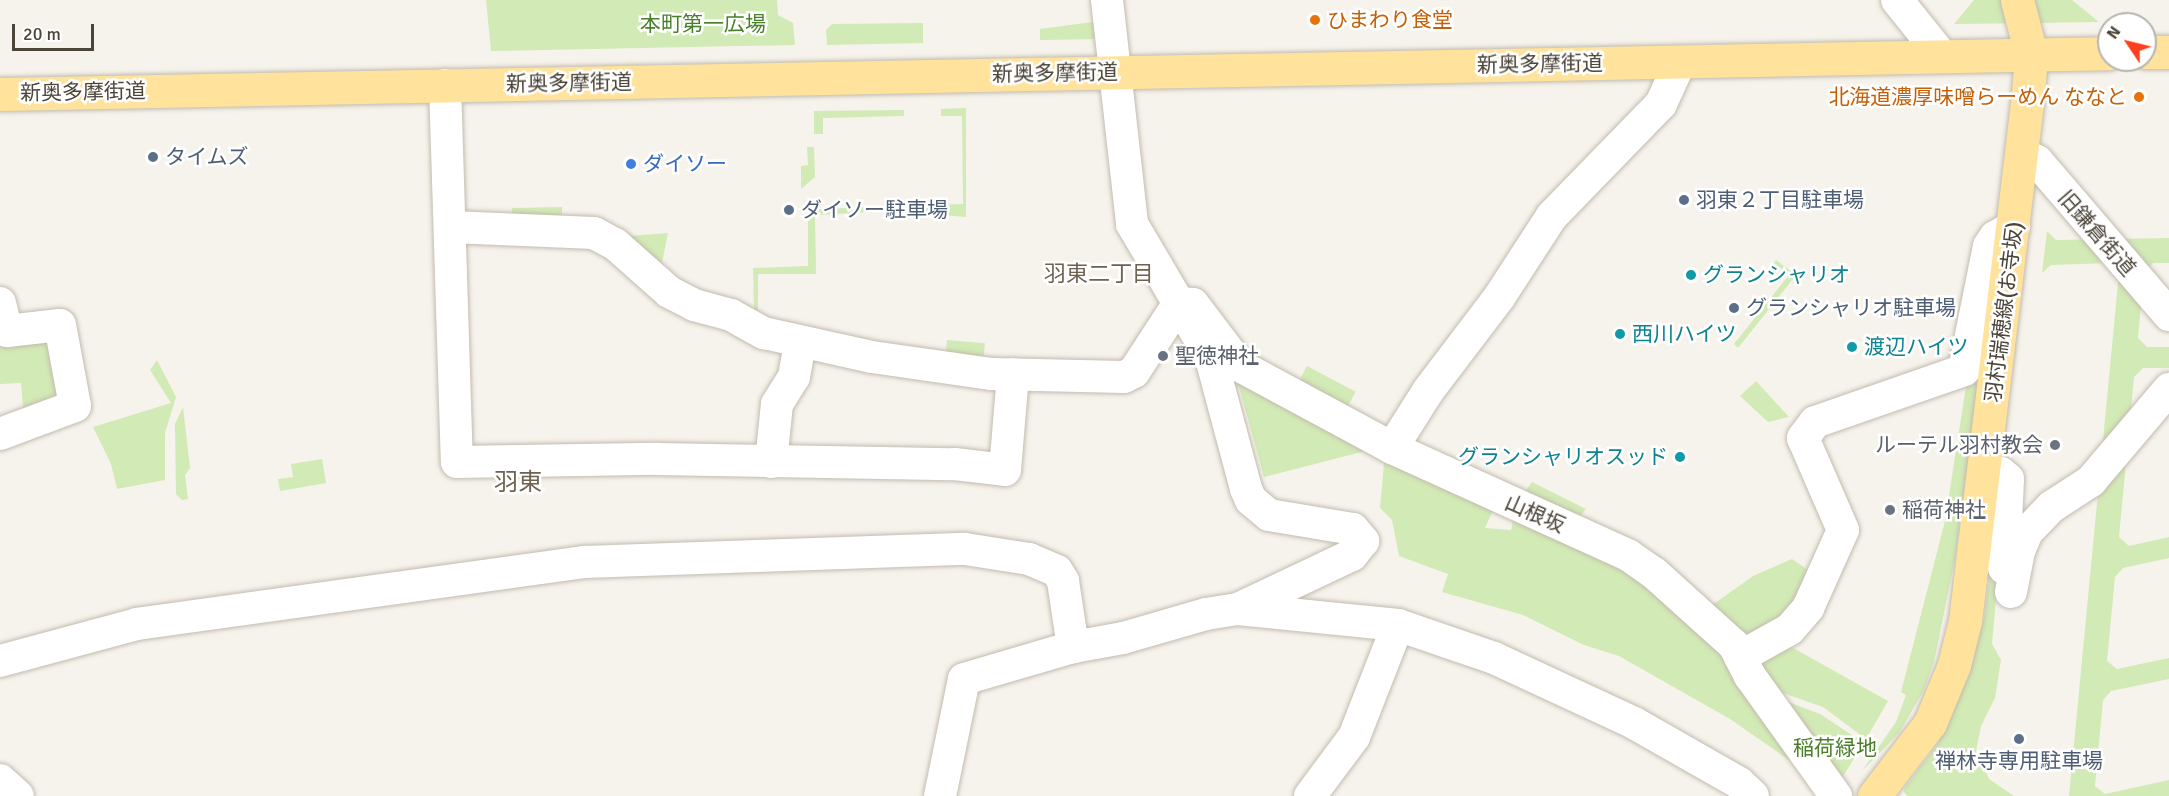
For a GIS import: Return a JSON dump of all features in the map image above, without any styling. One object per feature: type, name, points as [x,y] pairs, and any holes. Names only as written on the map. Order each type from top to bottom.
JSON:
[{"type":"main road","name":"羽村瑞穂線(お寺坂)","points":[[1874,796],[1930,723],[1954,664],[1970,589],[2023,154],[2031,54],[2017,0]]},
{"type":"main road","name":"新奥多摩街道","points":[[0,94],[2097,53]]},
{"type":"street","points":[[1107,0],[1117,72],[1130,218],[1211,358],[1251,500],[1278,517],[1353,529],[1363,542],[1352,555],[1238,609]]},
{"type":"street","points":[[1898,0],[1941,55]]},
{"type":"street","points":[[1392,448],[1428,391],[1500,296],[1552,216],[1661,104],[1680,62]]},
{"type":"street","points":[[445,85],[452,227],[458,462],[526,458],[956,464],[1005,470],[1013,374]]},
{"type":"street","name":"旧鎌倉街道","points":[[2023,154],[2041,166],[2169,315]]},
{"type":"street","points":[[1740,657],[1790,629],[1808,608],[1843,530],[1803,438],[1815,422],[1964,370],[1989,246],[1995,237],[2014,226]]},
{"type":"street","points":[[452,227],[565,231],[604,236],[680,299],[731,315],[764,333],[800,343],[920,365],[1013,374],[1124,377],[1134,372],[1179,303]]},
{"type":"street","points":[[0,303],[7,331],[60,325],[75,406],[0,434]]},
{"type":"street","name":"山根坂","points":[[1179,303],[1193,304],[1203,313],[1240,366],[1392,448],[1628,555],[1699,611],[1734,645],[1836,796]]},
{"type":"street","points":[[771,462],[777,404],[794,377],[800,343]]},
{"type":"street","points":[[1984,471],[2001,473],[2008,479],[2002,556],[2011,592],[2019,551],[2032,525],[2051,507],[2091,481],[2169,388]]},
{"type":"street","points":[[0,661],[136,624],[584,562],[965,549],[1029,559],[1057,571],[1063,581],[1073,647]]},
{"type":"street","points":[[940,796],[964,679],[1073,647],[1123,638],[1206,614],[1238,609],[1398,625],[1525,670],[1634,723],[1739,783],[1753,796]]},
{"type":"street","points":[[1310,796],[1354,737],[1398,625]]},
{"type":"street","points":[[0,780],[18,796]]},
{"type":"green space","name":"本町第一広場","points":[[486,0],[777,0],[778,15],[793,23],[795,45],[491,51]]},
{"type":"green space","points":[[1974,0],[2072,0],[2097,20],[2097,22],[1954,24]]},
{"type":"green space","points":[[1101,21],[1104,39],[1040,40],[1040,29]]},
{"type":"green space","points":[[923,23],[923,43],[827,45],[826,30],[832,24]]},
{"type":"green space","points":[[966,108],[966,217],[894,211],[815,215],[816,274],[758,274],[758,321],[754,311],[753,268],[808,266],[808,222],[819,209],[963,204],[962,116],[941,116],[941,109]]},
{"type":"green space","points":[[904,110],[904,116],[823,118],[823,134],[814,134],[814,111]]},
{"type":"green space","points":[[807,147],[814,147],[815,177],[801,189],[801,166],[808,165]]},
{"type":"green space","points":[[562,207],[562,223],[512,221],[512,208]]},
{"type":"green space","points":[[2047,231],[2056,240],[2169,238],[2169,263],[2153,263],[2144,272],[2138,338],[2147,347],[2169,347],[2169,368],[2143,368],[2134,377],[2119,537],[2129,546],[2169,537],[2169,558],[2123,568],[2115,577],[2107,661],[2117,669],[2169,658],[2169,679],[2111,691],[2103,700],[2095,786],[2105,794],[2169,780],[2169,796],[2069,796],[2119,273],[2110,263],[2051,265],[2042,273]]},
{"type":"green space","points":[[668,233],[659,277],[616,237]]},
{"type":"green space","points":[[1776,260],[1796,275],[1738,348],[1734,344],[1789,275],[1774,263]]},
{"type":"green space","points":[[52,335],[66,397],[24,418],[21,383],[0,384],[0,347]]},
{"type":"green space","points":[[947,340],[985,343],[983,366],[945,363]]},
{"type":"green space","points":[[157,360],[176,397],[165,433],[165,480],[117,489],[111,464],[93,427],[171,403],[150,370]]},
{"type":"green space","points":[[1307,366],[1356,392],[1344,414],[1295,388]]},
{"type":"green space","points":[[1235,372],[1377,448],[1264,477]]},
{"type":"green space","points":[[1980,376],[1955,559],[1934,662],[1924,690],[1899,733],[1862,771],[1896,722],[1906,695],[1901,692],[1945,521],[1967,380]]},
{"type":"green space","points":[[1756,381],[1789,417],[1768,422],[1740,396]]},
{"type":"green space","points":[[183,407],[190,468],[185,475],[188,499],[182,500],[176,494],[175,424]]},
{"type":"green space","points":[[1385,452],[1496,504],[1485,528],[1511,530],[1515,513],[1629,566],[1696,616],[1796,765],[1730,719],[1619,656],[1584,645],[1523,615],[1442,592],[1448,574],[1399,556],[1392,520],[1380,508]]},
{"type":"green space","points":[[322,459],[326,483],[280,491],[278,479],[293,477],[291,464]]},
{"type":"green space","points":[[1532,482],[1586,509],[1581,515],[1569,518],[1519,500]]},
{"type":"green space","points":[[1792,559],[1814,574],[1783,621],[1748,639],[1708,608],[1753,576]]},
{"type":"green space","points":[[1992,561],[1997,561],[1997,588],[1992,644],[2001,660],[1995,698],[1981,726],[1976,751],[1989,779],[2014,796],[1907,796],[1903,790],[1937,745],[1969,675],[1984,617]]},
{"type":"green space","points":[[1786,644],[1888,701],[1866,739],[1823,707],[1780,692],[1760,678],[1761,660]]},
{"type":"green space","name":"稲荷緑地","points":[[1778,698],[1820,714],[1864,743],[1838,784]]},
{"type":"place","name":"ひまわり食堂","points":[[1315,20]]},
{"type":"place","name":"北海道濃厚味噌らーめん ななと","points":[[2139,97]]},
{"type":"place","name":"タイムズ","points":[[153,157]]},
{"type":"place","name":"ダイソー","points":[[631,164]]},
{"type":"place","name":"羽東２丁目駐車場","points":[[1684,200]]},
{"type":"place","name":"ダイソー駐車場","points":[[789,210]]},
{"type":"place","name":"グランシャリオ","points":[[1691,275]]},
{"type":"place","name":"グランシャリオ駐車場","points":[[1734,308]]},
{"type":"place","name":"西川ハイツ","points":[[1620,334]]},
{"type":"place","name":"渡辺ハイツ","points":[[1852,347]]},
{"type":"place","name":"聖徳神社","points":[[1163,356]]},
{"type":"place","name":"ルーテル羽村教会","points":[[2055,445]]},
{"type":"place","name":"グランシャリオスッド","points":[[1680,457]]},
{"type":"place","name":"稲荷神社","points":[[1890,510]]},
{"type":"place","name":"禅林寺専用駐車場","points":[[2019,739]]},
{"type":"district","name":"羽東二丁目","points":[[1099,274]]},
{"type":"district","name":"羽東","points":[[518,483]]}]
